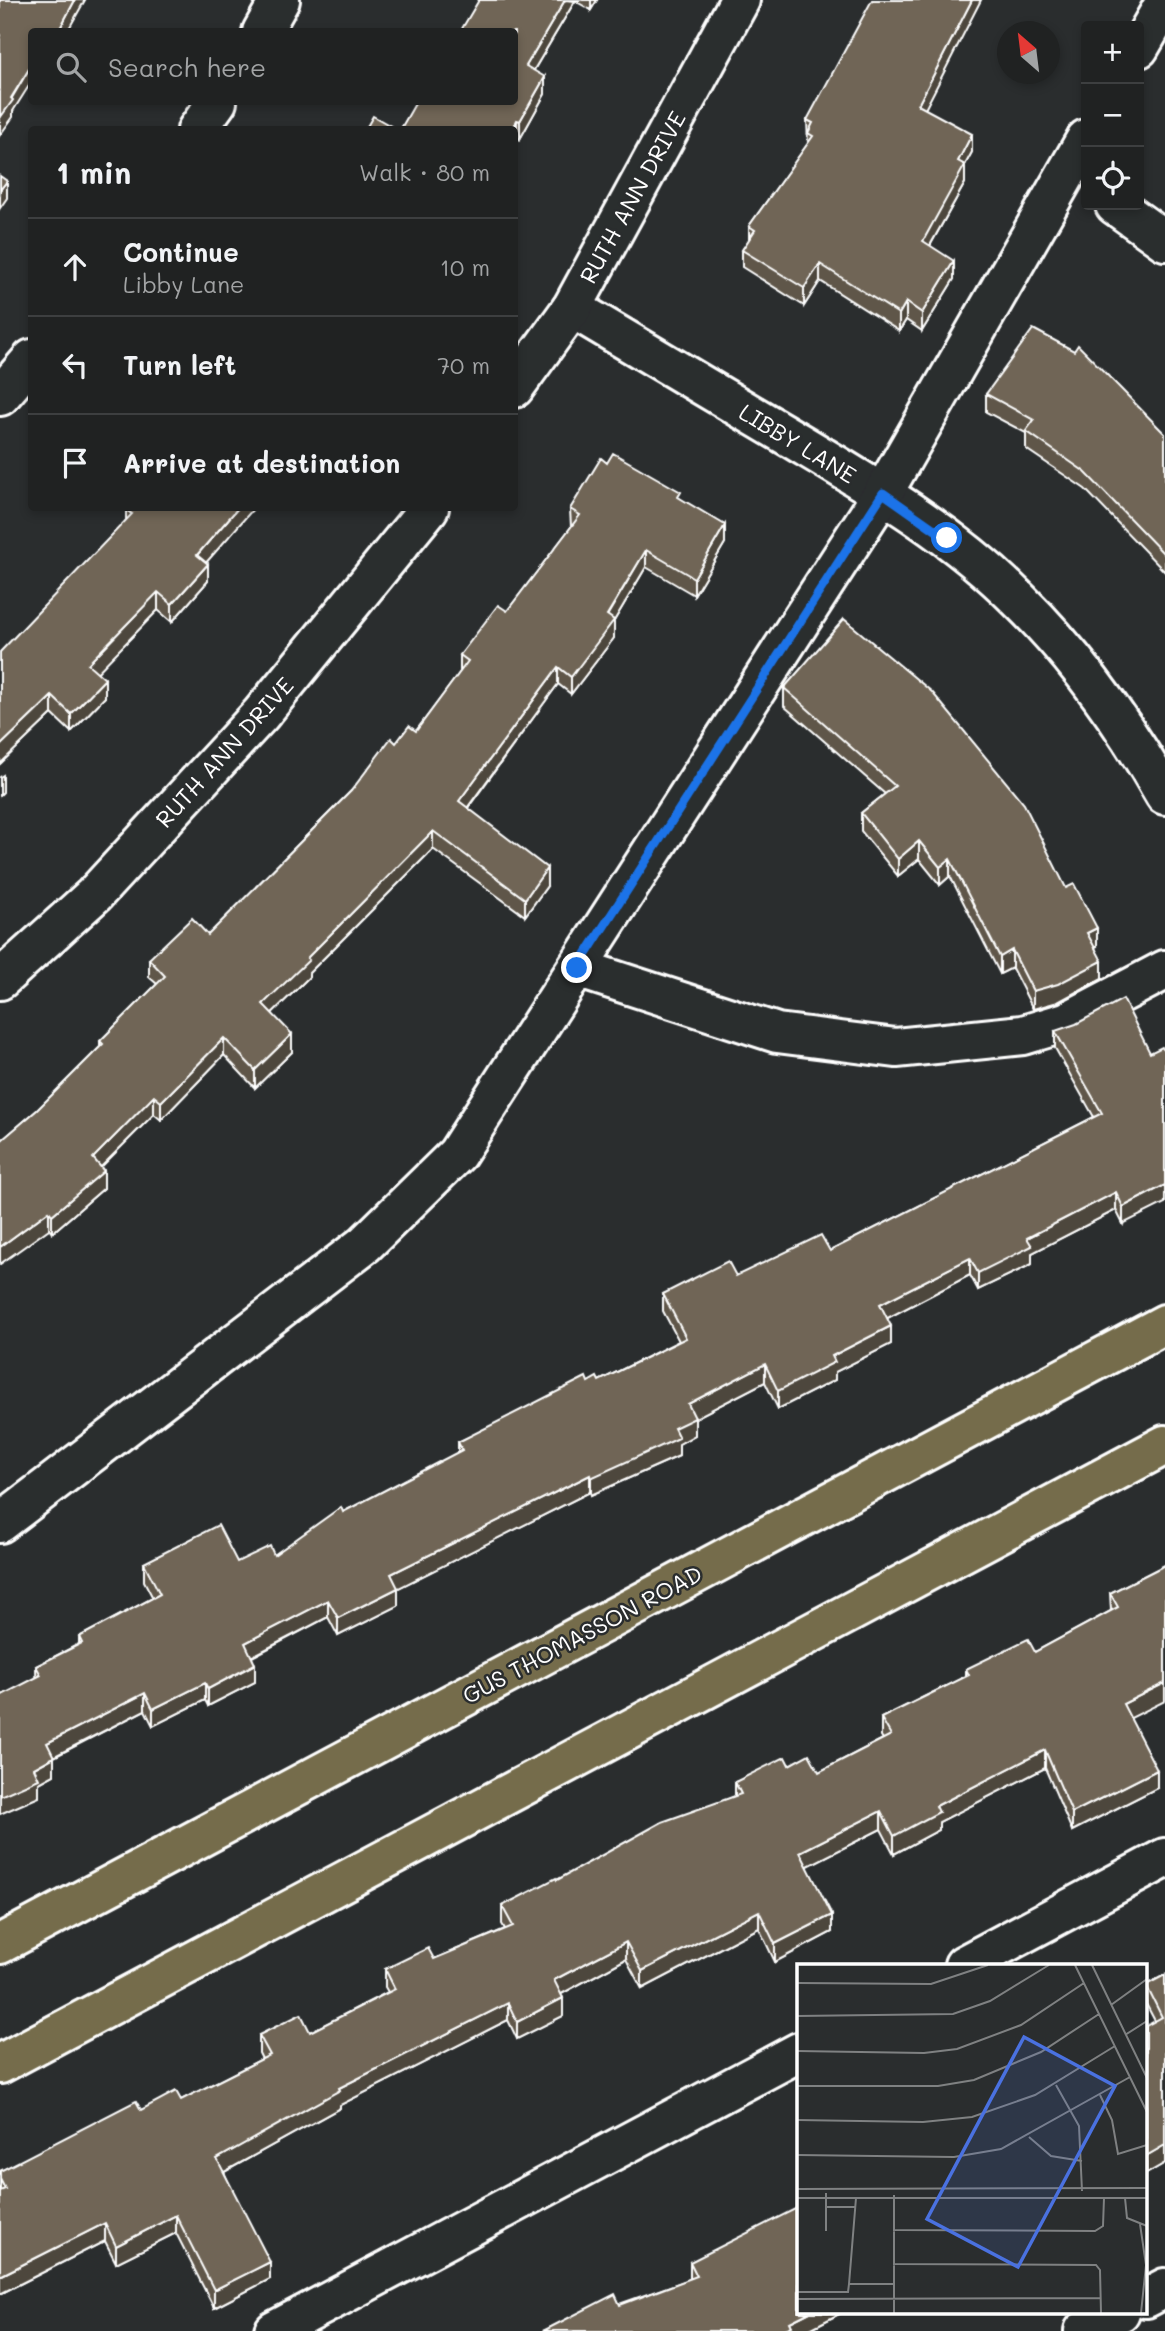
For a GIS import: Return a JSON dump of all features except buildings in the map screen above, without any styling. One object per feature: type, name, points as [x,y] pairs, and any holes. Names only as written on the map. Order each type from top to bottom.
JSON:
[{"type":"main road","name":"GUS THOMASSON ROAD","points":[[0,1944],[1165,1324]]},
{"type":"main road","points":[[0,2064],[1165,1445]]},
{"type":"street","points":[[264,28],[280,0]]},
{"type":"street","name":"RUTH ANN DRIVE","points":[[518,382],[572,308],[740,0]]},
{"type":"street","points":[[1144,39],[1165,3]]},
{"type":"street","points":[[200,126],[215,105]]},
{"type":"street","points":[[0,1523],[365,1244],[457,1154],[883,493],[1080,164]]},
{"type":"street","points":[[1122,210],[1165,241]]},
{"type":"street","name":"LIBBY LANE","points":[[572,308],[883,493],[947,538],[1019,600],[1088,678],[1140,751],[1165,795]]},
{"type":"street","points":[[0,396],[28,364]]},
{"type":"street","name":"RUTH ANN DRIVE","points":[[0,980],[94,895],[261,714],[427,511]]},
{"type":"street","points":[[577,968],[777,1033],[896,1048],[1023,1035],[1066,1022],[1165,970]]},
{"type":"street","points":[[966,1964],[1165,1858]]},
{"type":"street","points":[[274,2331],[797,2053]]},
{"type":"street","points":[[1148,2297],[1165,2288]]},
{"type":"street","points":[[1084,2331],[1116,2314]]},
{"type":"route","points":[[577,968],[883,493],[947,538]]}]
